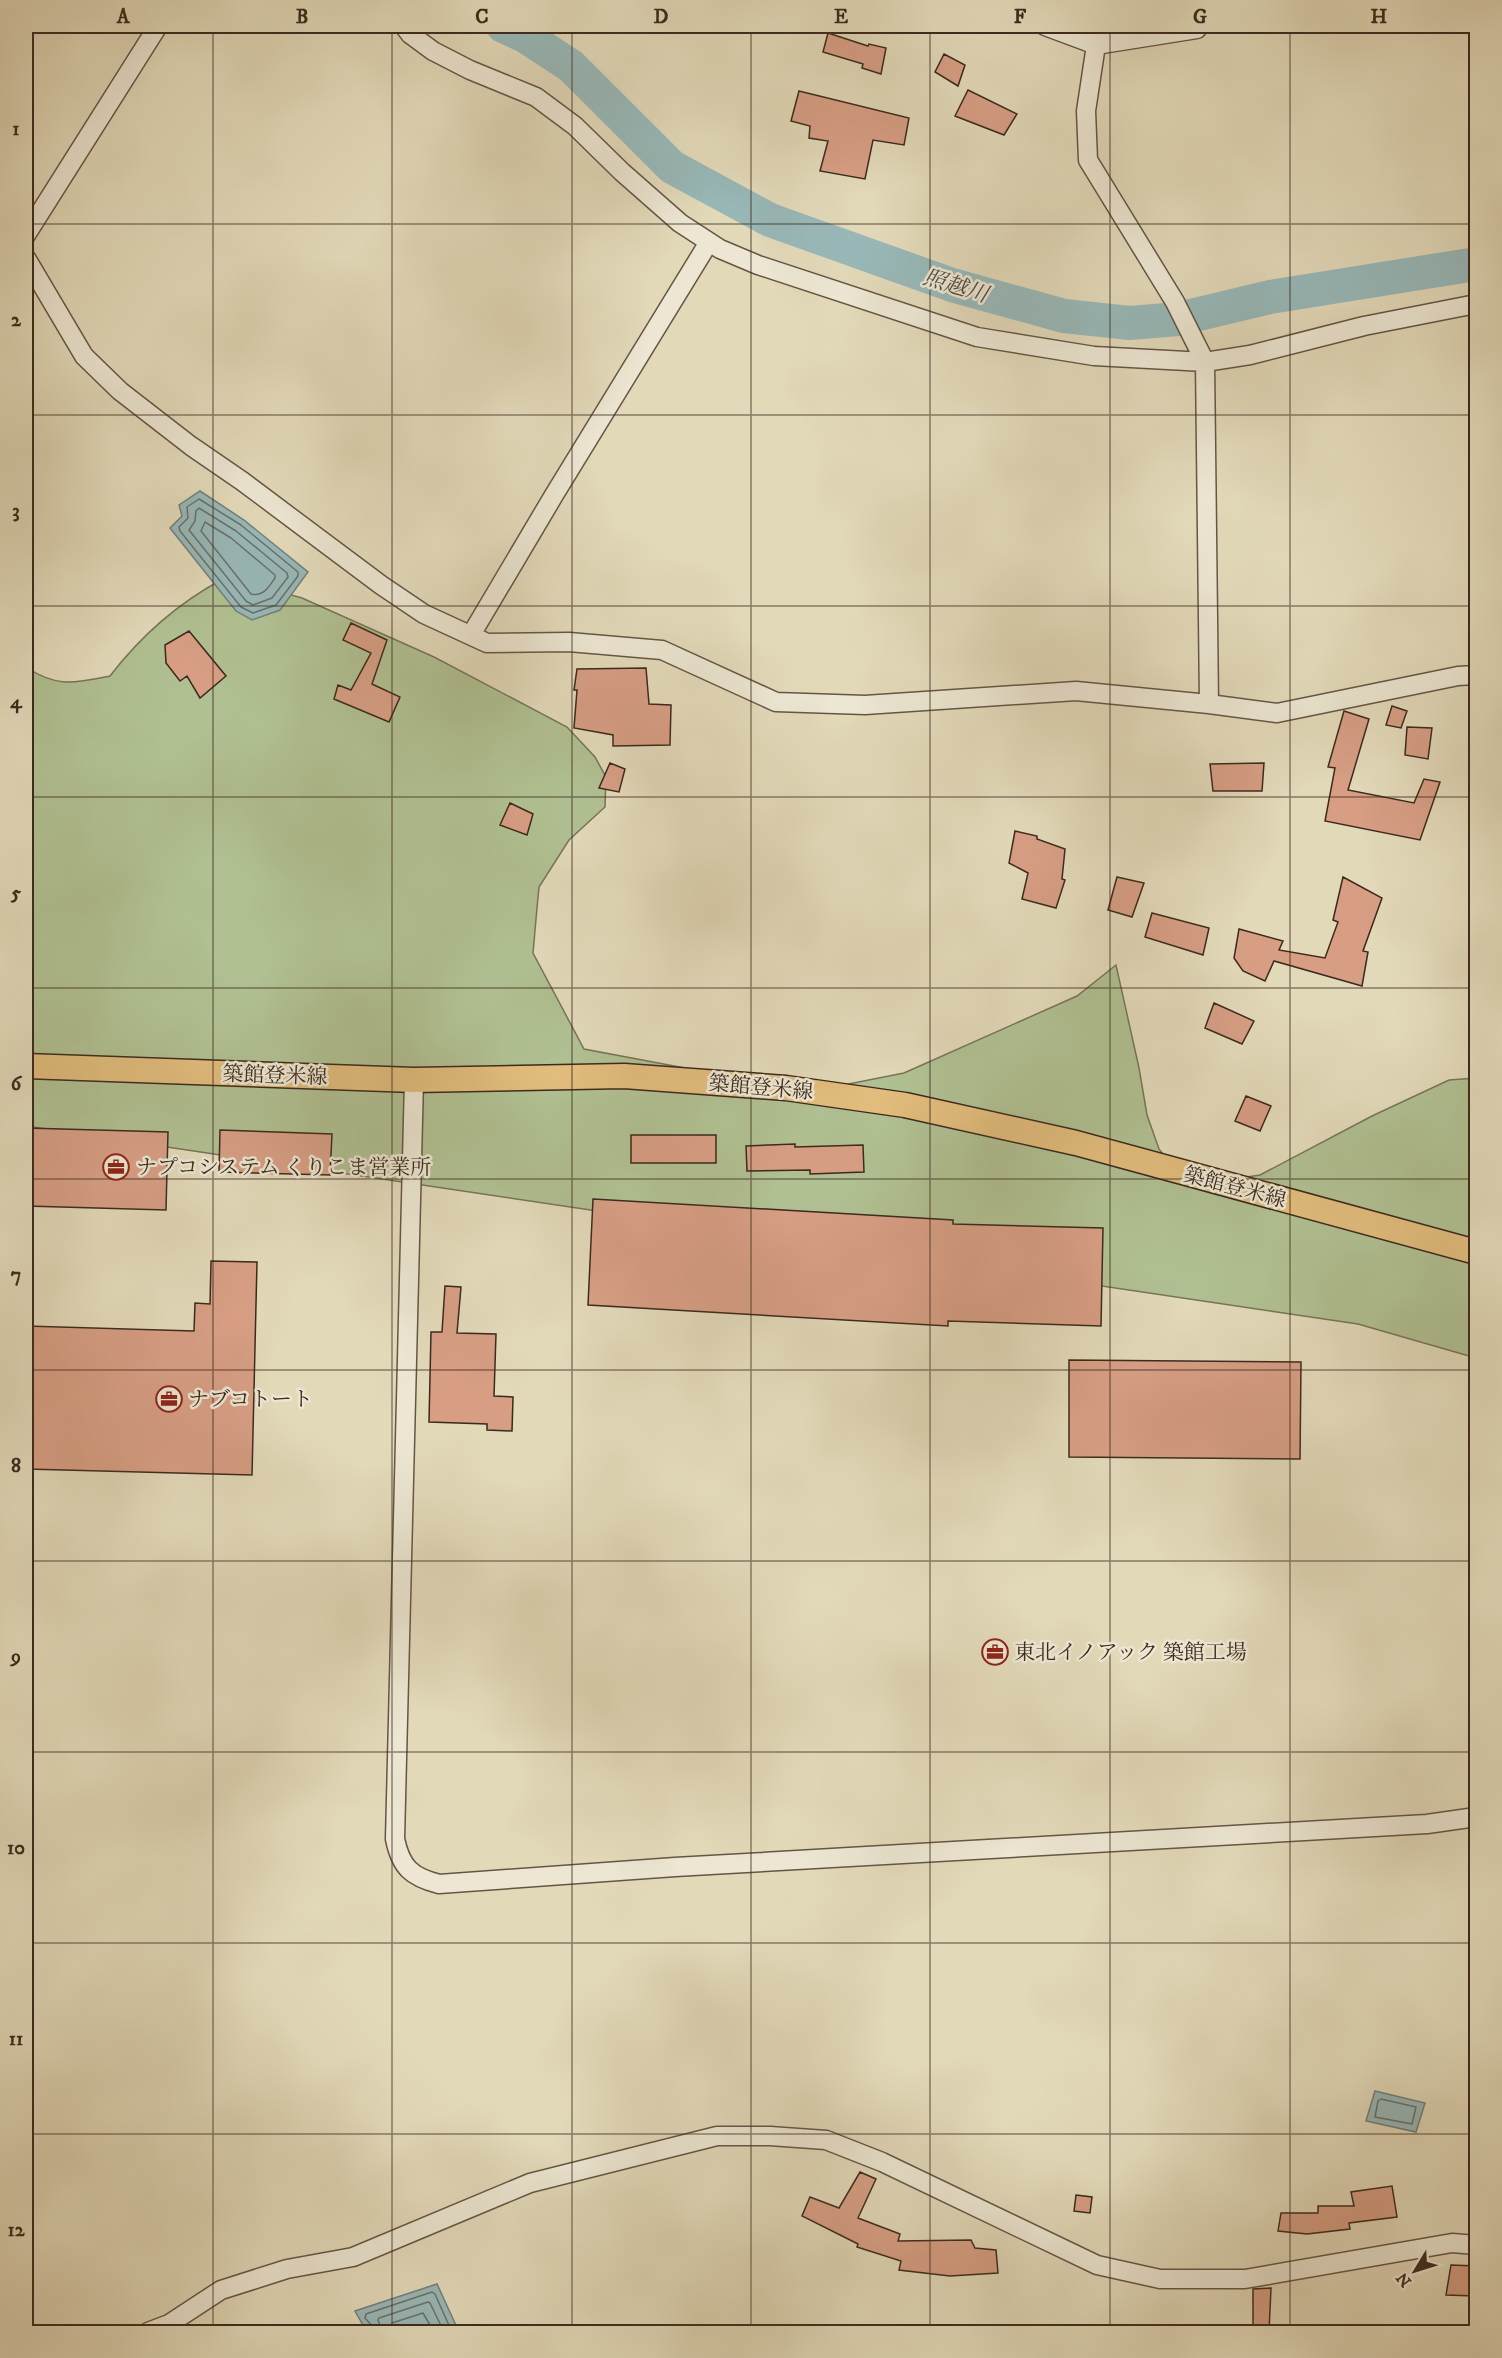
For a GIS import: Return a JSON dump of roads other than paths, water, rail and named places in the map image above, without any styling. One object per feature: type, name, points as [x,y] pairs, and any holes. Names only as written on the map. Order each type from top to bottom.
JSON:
[{"type":"main road","name":"築館登米線","points":[[26,1066],[414,1080],[624,1076],[786,1088],[905,1105],[1076,1143],[1476,1252]]},
{"type":"street","points":[[26,235],[158,26]]},
{"type":"street","points":[[404,26],[410,34],[434,51],[471,70],[536,97],[575,126],[622,172],[680,223],[720,249],[758,265],[977,337],[1094,356],[1205,362],[1250,355],[1364,326],[1476,304]]},
{"type":"street","points":[[1045,26],[1096,45],[1197,29]]},
{"type":"street","points":[[1102,26],[1096,45],[1086,111],[1088,160],[1175,302],[1205,362],[1209,704]]},
{"type":"street","points":[[471,635],[709,242]]},
{"type":"street","points":[[26,258],[84,356],[120,390],[191,446],[242,480],[381,585],[424,614],[487,643],[569,642],[663,650],[776,702],[865,705],[1076,691],[1209,704],[1277,714],[1458,676],[1476,675]]},
{"type":"street","points":[[414,1080],[395,1839],[399,1857],[420,1879],[439,1884],[675,1867],[1427,1824],[1476,1817]]},
{"type":"street","points":[[148,2332],[169,2324],[221,2290],[287,2269],[353,2257],[530,2183],[717,2136],[770,2136],[826,2140],[882,2163],[1097,2265],[1160,2279],[1245,2279],[1452,2244],[1476,2245]]},
{"type":"water","points":[[200,491],[244,520],[308,572],[280,610],[252,620],[236,611],[170,528],[182,516],[179,505]]},
{"type":"water","points":[[1375,2091],[1425,2103],[1416,2132],[1366,2121]]},
{"type":"water","points":[[437,2284],[459,2332],[372,2332],[364,2327],[355,2311]]},
{"type":"waterway","name":"照越川","points":[[503,26],[525,36],[571,66],[672,167],[770,220],[952,285],[1064,316],[1130,323],[1178,319],[1270,297],[1476,264]]},
{"type":"place","name":"ナプコシステム くりこま営業所","points":[[116,1167]]},
{"type":"place","name":"ナブコトート","points":[[169,1399]]},
{"type":"place","name":"東北イノアック 築館工場","points":[[995,1652]]}]
